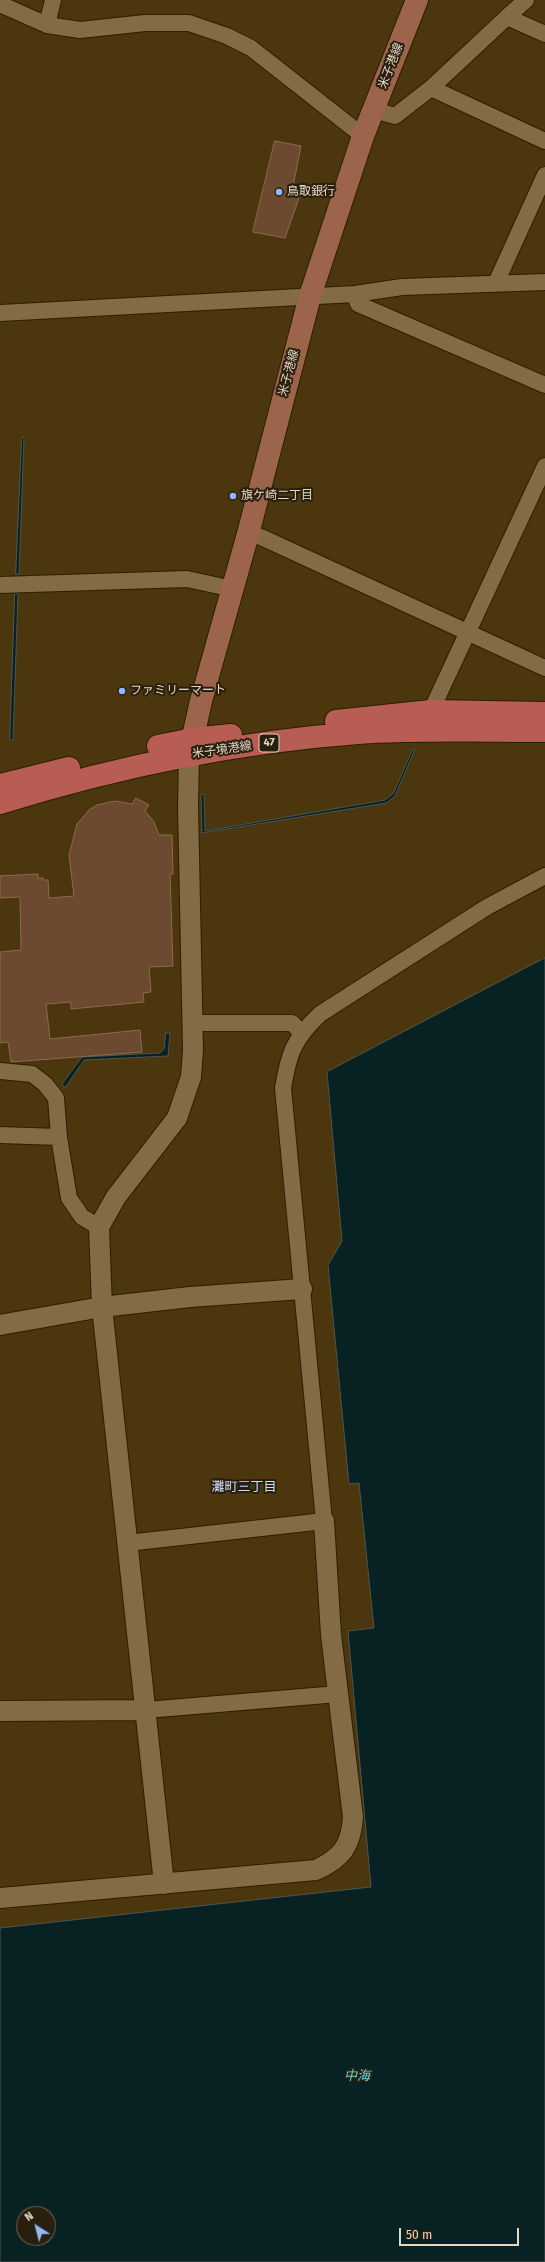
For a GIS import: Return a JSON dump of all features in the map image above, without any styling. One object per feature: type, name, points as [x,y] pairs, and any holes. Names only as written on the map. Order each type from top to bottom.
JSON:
[{"type":"main road","name":"米子港線","points":[[191,747],[248,534],[277,415],[310,296],[363,136],[417,0]]},
{"type":"main road","name":"米子境港線","points":[[0,785],[191,747],[431,711],[545,713]]},
{"type":"main road","name":"米子境港線","points":[[0,802],[117,770],[191,747],[280,742],[358,733],[545,730]]},
{"type":"street","points":[[47,25],[53,0]]},
{"type":"street","points":[[374,110],[395,116],[431,88],[526,0]]},
{"type":"street","points":[[0,4],[47,25],[80,30],[145,23],[189,23],[227,36],[251,48],[363,136]]},
{"type":"street","points":[[507,17],[545,34]]},
{"type":"street","points":[[431,88],[545,141]]},
{"type":"street","points":[[496,283],[545,175]]},
{"type":"street","points":[[0,313],[356,294],[402,287],[545,282]]},
{"type":"street","points":[[356,294],[358,304],[545,385]]},
{"type":"street","points":[[431,711],[545,466]]},
{"type":"street","points":[[248,534],[261,537],[545,668]]},
{"type":"street","points":[[0,585],[187,579],[233,589]]},
{"type":"street","points":[[164,1884],[102,1307],[99,1227],[116,1197],[178,1118],[191,1077],[193,1023],[188,806],[191,747]]},
{"type":"street","points":[[0,1898],[316,1870],[337,1859],[349,1843],[353,1817],[331,1634],[324,1521],[283,1088],[287,1059],[301,1032],[320,1014],[341,999],[487,907],[545,876]]},
{"type":"street","points":[[193,1023],[292,1024],[301,1032]]},
{"type":"street","points":[[0,1071],[32,1074],[45,1084],[56,1098],[58,1137],[69,1198],[82,1217],[99,1227]]},
{"type":"street","points":[[0,1135],[58,1137]]},
{"type":"street","points":[[0,1325],[102,1307],[190,1297],[302,1289]]},
{"type":"street","points":[[128,1543],[324,1521]]},
{"type":"street","points":[[0,1711],[146,1710],[338,1694]]},
{"type":"water","points":[[22,437],[24,437],[19,574],[16,574]]},
{"type":"water","points":[[15,594],[18,594],[13,740],[10,740]]},
{"type":"water","points":[[413,749],[415,749],[395,796],[386,803],[202,833],[201,794],[204,794],[205,831],[385,800],[393,794]]},
{"type":"water","name":"中海","points":[[545,958],[545,2262],[0,2262],[0,1928],[371,1887],[348,1631],[374,1628],[359,1483],[349,1484],[328,1265],[342,1241],[327,1072]]},
{"type":"water","points":[[166,1033],[170,1033],[168,1056],[84,1060],[65,1088],[62,1084],[82,1057],[160,1053],[164,1049]]},
{"type":"building","points":[[275,141],[301,146],[291,196],[299,198],[285,238],[253,232]]},
{"type":"building","points":[[136,798],[149,805],[145,811],[154,822],[159,835],[172,835],[173,874],[170,874],[173,966],[149,967],[151,992],[143,993],[144,1002],[71,1009],[71,1002],[46,1004],[50,1039],[140,1030],[142,1052],[11,1062],[8,1042],[0,1043],[0,952],[21,950],[20,897],[0,898],[0,876],[38,874],[38,878],[48,880],[49,898],[74,896],[69,855],[77,824],[89,810],[97,805],[115,801],[132,804]]},
{"type":"place","name":"鳥取銀行","points":[[279,192]]},
{"type":"place","name":"旗ケ崎二丁目","points":[[233,496]]},
{"type":"place","name":"ファミリーマート","points":[[122,691]]},
{"type":"district","name":"灘町三丁目","points":[[244,1487]]}]
